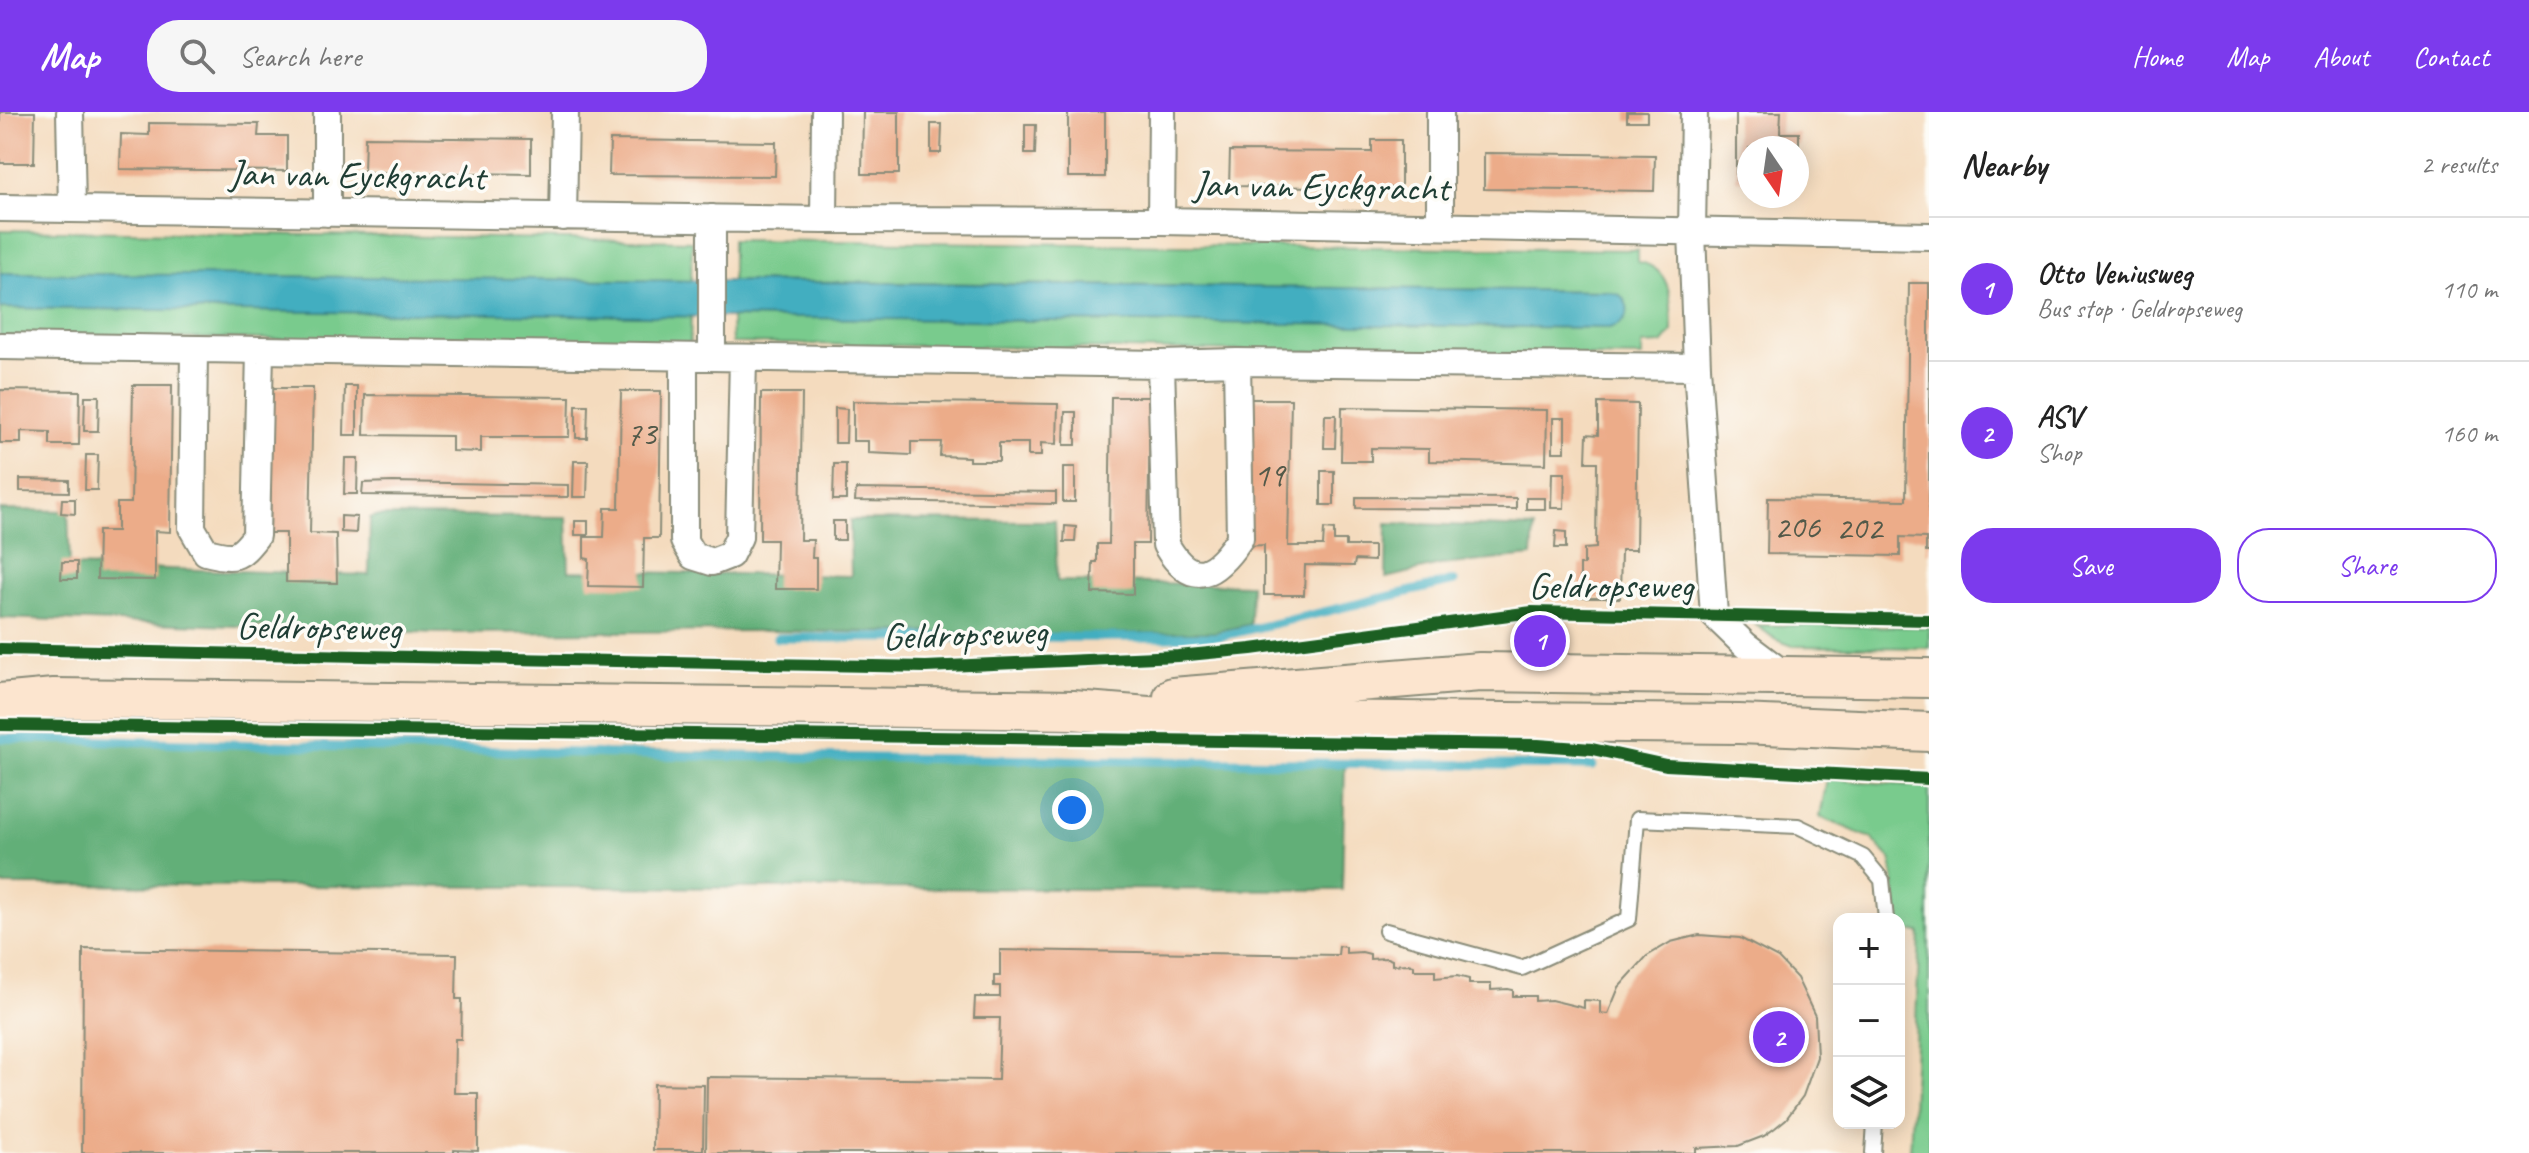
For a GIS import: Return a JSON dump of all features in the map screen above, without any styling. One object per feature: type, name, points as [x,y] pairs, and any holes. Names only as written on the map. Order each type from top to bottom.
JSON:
[{"type":"main road","name":"Geldropseweg","points":[[1073,710],[1185,696],[1480,672],[1929,678]]},
{"type":"main road","name":"Geldropseweg","points":[[0,686],[54,698]]},
{"type":"main road","name":"Geldropseweg","points":[[0,703],[54,698],[1073,710],[1186,719],[1754,724],[1929,732]]},
{"type":"street","points":[[70,112],[72,208]]},
{"type":"street","points":[[327,112],[327,213]]},
{"type":"street","points":[[563,217],[565,112]]},
{"type":"street","points":[[824,220],[825,112]]},
{"type":"street","points":[[1161,221],[1162,112]]},
{"type":"street","points":[[1440,112],[1440,225]]},
{"type":"street","points":[[1694,112],[1692,231],[1697,367],[1714,615],[1745,645],[1786,676]]},
{"type":"street","name":"Jan van Eyckgracht","points":[[0,208],[563,217],[712,229],[824,220],[1161,221],[1929,236]]},
{"type":"street","points":[[712,229],[712,348]]},
{"type":"street","points":[[0,346],[684,358],[712,348],[743,358],[1697,367]]},
{"type":"street","points":[[194,349],[192,528],[206,552],[229,558],[241,555],[256,536],[260,350]]},
{"type":"street","points":[[684,358],[684,541],[693,556],[712,562],[730,555],[739,537],[743,358]]},
{"type":"street","points":[[1161,364],[1166,545],[1177,564],[1193,572],[1214,570],[1240,538],[1237,362]]},
{"type":"lane","points":[[1386,931],[1522,968],[1629,919],[1637,819],[1798,826],[1863,857],[1882,880],[1885,913]]},
{"type":"lane","points":[[1873,1153],[1875,1129]]},
{"type":"green space","points":[[0,230],[692,241],[691,282],[0,273]]},
{"type":"green space","points":[[732,240],[1638,250],[1638,262],[1650,266],[1664,279],[1670,299],[1672,332],[1662,344],[1642,345],[1642,357],[732,343],[731,317],[1609,328],[1607,291],[732,281]]},
{"type":"green space","points":[[0,308],[691,316],[690,344],[0,336]]},
{"type":"green space","points":[[0,510],[68,511],[70,566],[369,575],[370,518],[376,516],[567,517],[569,571],[851,576],[850,520],[1055,521],[1057,581],[1251,585],[1250,624],[1215,632],[1085,634],[764,631],[440,633],[0,618]]},
{"type":"green space","points":[[1387,523],[1534,528],[1532,556],[1440,565],[1386,578]]},
{"type":"green space","points":[[1756,625],[1929,627],[1929,648],[1793,646],[1777,640]]},
{"type":"green space","points":[[0,740],[1345,763],[1342,890],[0,885]]},
{"type":"green space","points":[[1827,779],[1929,787],[1929,1153],[1910,1153],[1920,932],[1905,931],[1905,913],[1898,913],[1891,859],[1871,838],[1820,817]]},
{"type":"water","points":[[0,273],[1607,291],[1620,295],[1627,311],[1620,323],[1609,328],[0,308]]},
{"type":"building","points":[[0,112],[35,112],[34,163],[0,163]]},
{"type":"building","points":[[863,112],[899,112],[899,174],[862,174]]},
{"type":"building","points":[[1068,112],[1105,112],[1105,177],[1068,177]]},
{"type":"building","points":[[1627,112],[1647,112],[1647,121],[1627,121]]},
{"type":"building","points":[[1736,112],[1781,112],[1780,133],[1799,133],[1799,136],[1737,136],[1736,180]]},
{"type":"building","points":[[149,123],[259,124],[258,136],[287,136],[287,171],[120,169],[121,134],[149,135]]},
{"type":"building","points":[[931,124],[942,124],[941,153],[931,153]]},
{"type":"building","points":[[1025,125],[1036,125],[1035,154],[1025,154]]},
{"type":"building","points":[[365,137],[531,139],[531,174],[364,172]]},
{"type":"building","points":[[610,140],[776,142],[775,176],[609,175]]},
{"type":"building","points":[[1372,140],[1401,140],[1401,188],[1229,186],[1230,151],[1372,152]]},
{"type":"building","points":[[1484,153],[1655,155],[1654,191],[1484,189]]},
{"type":"building","points":[[1909,283],[1929,283],[1929,552],[1926,552],[1926,538],[1900,537],[1900,556],[1767,554],[1768,498],[1906,500]]},
{"type":"building","points":[[133,385],[172,385],[170,532],[155,531],[155,580],[97,579],[98,531],[117,531],[117,503],[131,503]]},
{"type":"building","points":[[345,386],[357,386],[357,435],[344,435]]},
{"type":"building","points":[[272,388],[313,388],[310,533],[336,534],[337,583],[286,582],[286,533],[270,533]]},
{"type":"building","points":[[0,390],[80,391],[79,445],[50,445],[50,432],[21,431],[21,443],[0,443]]},
{"type":"building","points":[[621,391],[661,391],[659,538],[644,538],[643,587],[588,586],[589,559],[584,558],[584,537],[604,537],[605,508],[619,508]]},
{"type":"building","points":[[761,393],[802,393],[800,540],[813,540],[816,589],[775,589],[776,540],[760,540]]},
{"type":"building","points":[[365,395],[570,397],[569,437],[481,437],[481,452],[452,451],[452,436],[364,435]]},
{"type":"building","points":[[85,396],[99,396],[98,431],[84,431]]},
{"type":"building","points":[[1111,397],[1150,397],[1148,544],[1133,544],[1133,594],[1092,593],[1097,544],[1109,544]]},
{"type":"building","points":[[1249,399],[1291,399],[1288,546],[1323,546],[1324,529],[1334,530],[1334,541],[1346,541],[1346,546],[1374,546],[1374,561],[1355,560],[1354,566],[1305,565],[1304,595],[1264,595],[1264,545],[1247,546]]},
{"type":"building","points":[[853,401],[1058,404],[1057,444],[1041,443],[1041,456],[1028,456],[1028,443],[999,443],[999,461],[969,461],[969,457],[940,456],[941,442],[911,442],[911,455],[868,453],[868,441],[853,441]]},
{"type":"building","points":[[1598,403],[1638,404],[1636,550],[1621,550],[1620,598],[1580,598],[1580,565],[1584,565],[1584,549],[1596,548],[1597,462],[1586,462],[1587,434],[1598,435]]},
{"type":"building","points":[[576,405],[588,405],[587,438],[576,438]]},
{"type":"building","points":[[1342,407],[1547,410],[1546,464],[1429,461],[1429,449],[1371,448],[1371,461],[1341,461]]},
{"type":"building","points":[[835,408],[847,409],[846,443],[835,443]]},
{"type":"building","points":[[1065,412],[1076,412],[1076,445],[1064,445]]},
{"type":"building","points":[[1325,415],[1336,415],[1335,448],[1324,448]]},
{"type":"building","points":[[1553,418],[1565,418],[1565,452],[1553,452]]},
{"type":"building","points":[[86,455],[98,455],[97,490],[85,490]]},
{"type":"building","points":[[345,458],[358,458],[357,494],[344,494]]},
{"type":"building","points":[[574,461],[588,461],[587,497],[573,497]]},
{"type":"building","points":[[834,464],[846,464],[846,500],[833,500]]},
{"type":"building","points":[[1063,467],[1075,467],[1075,502],[1063,502]]},
{"type":"building","points":[[1321,471],[1334,471],[1334,505],[1321,505]]},
{"type":"building","points":[[1552,473],[1565,473],[1564,508],[1551,508]]},
{"type":"building","points":[[20,479],[69,480],[69,492],[20,491]]},
{"type":"building","points":[[363,483],[568,485],[568,497],[362,495]]},
{"type":"building","points":[[856,489],[1056,492],[1056,504],[855,501]]},
{"type":"building","points":[[1356,497],[1516,498],[1516,509],[1356,508]]},
{"type":"building","points":[[1526,498],[1545,498],[1545,509],[1526,509]]},
{"type":"building","points":[[62,499],[75,499],[75,514],[61,513]]},
{"type":"building","points":[[341,516],[357,517],[356,533],[341,532]]},
{"type":"building","points":[[575,521],[588,521],[588,535],[575,535]]},
{"type":"building","points":[[833,521],[845,521],[845,540],[833,540]]},
{"type":"building","points":[[1065,526],[1076,527],[1075,542],[1064,542]]},
{"type":"building","points":[[1556,531],[1566,532],[1566,548],[1555,548]]},
{"type":"building","points":[[62,562],[77,562],[77,579],[61,579]]},
{"type":"building","points":[[1699,935],[1740,938],[1778,958],[1797,978],[1815,1016],[1817,1057],[1803,1096],[1775,1128],[1738,1146],[1696,1148],[1696,1153],[706,1153],[707,1077],[998,1080],[1000,1018],[974,1018],[975,997],[1000,997],[1000,986],[994,986],[994,976],[1000,976],[1000,950],[1338,955],[1339,946],[1346,947],[1346,953],[1370,954],[1370,959],[1387,958],[1392,960],[1392,965],[1408,964],[1414,965],[1414,970],[1435,970],[1435,978],[1457,976],[1469,979],[1469,984],[1491,984],[1491,990],[1513,990],[1513,996],[1535,996],[1535,1001],[1551,1000],[1584,1008],[1584,1000],[1600,1001],[1600,1013],[1608,1014],[1619,987],[1647,956],[1671,942]]},
{"type":"building","points":[[83,949],[457,954],[456,999],[462,999],[461,1039],[455,1039],[454,1093],[478,1093],[478,1151],[82,1153]]},
{"type":"building","points":[[654,1084],[704,1085],[703,1150],[653,1150]]},
{"type":"waterway","points":[[777,638],[1218,637],[1454,581]]},
{"type":"waterway","points":[[0,738],[694,756],[1593,766]]},
{"type":"cycle path","points":[[0,649],[926,667],[1178,656],[1532,612],[1929,620]]},
{"type":"cycle path","points":[[0,725],[1538,745],[1592,749],[1666,765],[1929,779]]},
{"type":"place","name":"Otto Veniusweg","points":[[1540,641]]},
{"type":"place","name":"ASV","points":[[1779,1037]]}]
